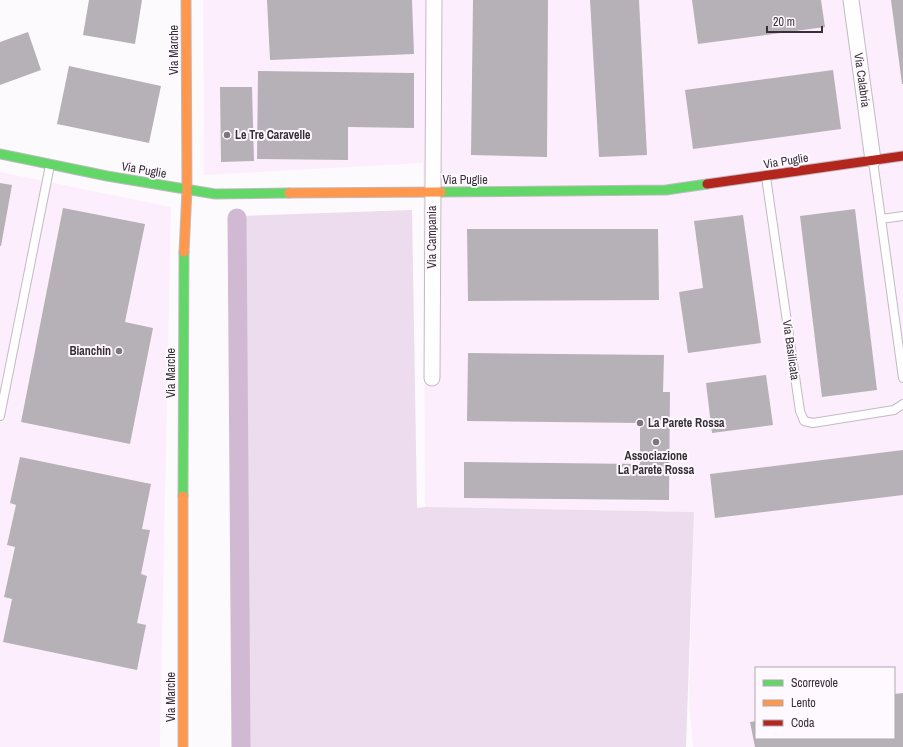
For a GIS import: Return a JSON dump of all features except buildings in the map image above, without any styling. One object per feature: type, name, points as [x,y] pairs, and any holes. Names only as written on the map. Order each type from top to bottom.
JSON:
[{"type":"street","name":"Via Marche","points":[[183,747],[184,250],[187,190],[186,0]]},
{"type":"street","name":"Via Campania","points":[[432,378],[434,0]]},
{"type":"street","name":"Via Calabria","points":[[851,0],[873,160]]},
{"type":"street","name":"Via Puglie","points":[[0,154],[50,165],[215,194],[666,190],[903,156]]},
{"type":"lane","points":[[873,160],[881,219],[899,326],[903,378]]},
{"type":"lane","points":[[0,416],[50,165]]},
{"type":"lane","name":"Via Basilicata","points":[[766,176],[798,403],[804,421],[813,424],[894,410],[903,404]]},
{"type":"lane","points":[[881,219],[903,216]]},
{"type":"shaded area","points":[[203,0],[903,0],[903,747],[693,747],[689,703],[694,512],[425,507],[423,163],[204,175]]},
{"type":"shaded area","points":[[0,172],[171,207],[160,747],[0,747]]},
{"type":"shaded area","points":[[412,210],[417,508],[694,512],[686,747],[242,747],[238,216]]},
{"type":"waterway","points":[[237,218],[241,747]]},
{"type":"traffic: fast","points":[[0,154],[107,176],[215,194],[289,193]]},
{"type":"traffic: fast","points":[[441,192],[666,190],[707,184]]},
{"type":"traffic: fast","points":[[183,496],[184,252]]},
{"type":"traffic: slow","points":[[184,252],[187,190],[186,0]]},
{"type":"traffic: slow","points":[[289,193],[441,192]]},
{"type":"traffic: slow","points":[[183,496],[183,747]]},
{"type":"traffic: jam","points":[[707,184],[903,156]]},
{"type":"place","name":"Le Tre Caravelle","points":[[227,135]]},
{"type":"place","name":"Bianchin","points":[[119,351]]},
{"type":"place","name":"La Parete Rossa","points":[[640,423]]},
{"type":"place","name":"Associazione La Parete Rossa","points":[[656,442]]}]
